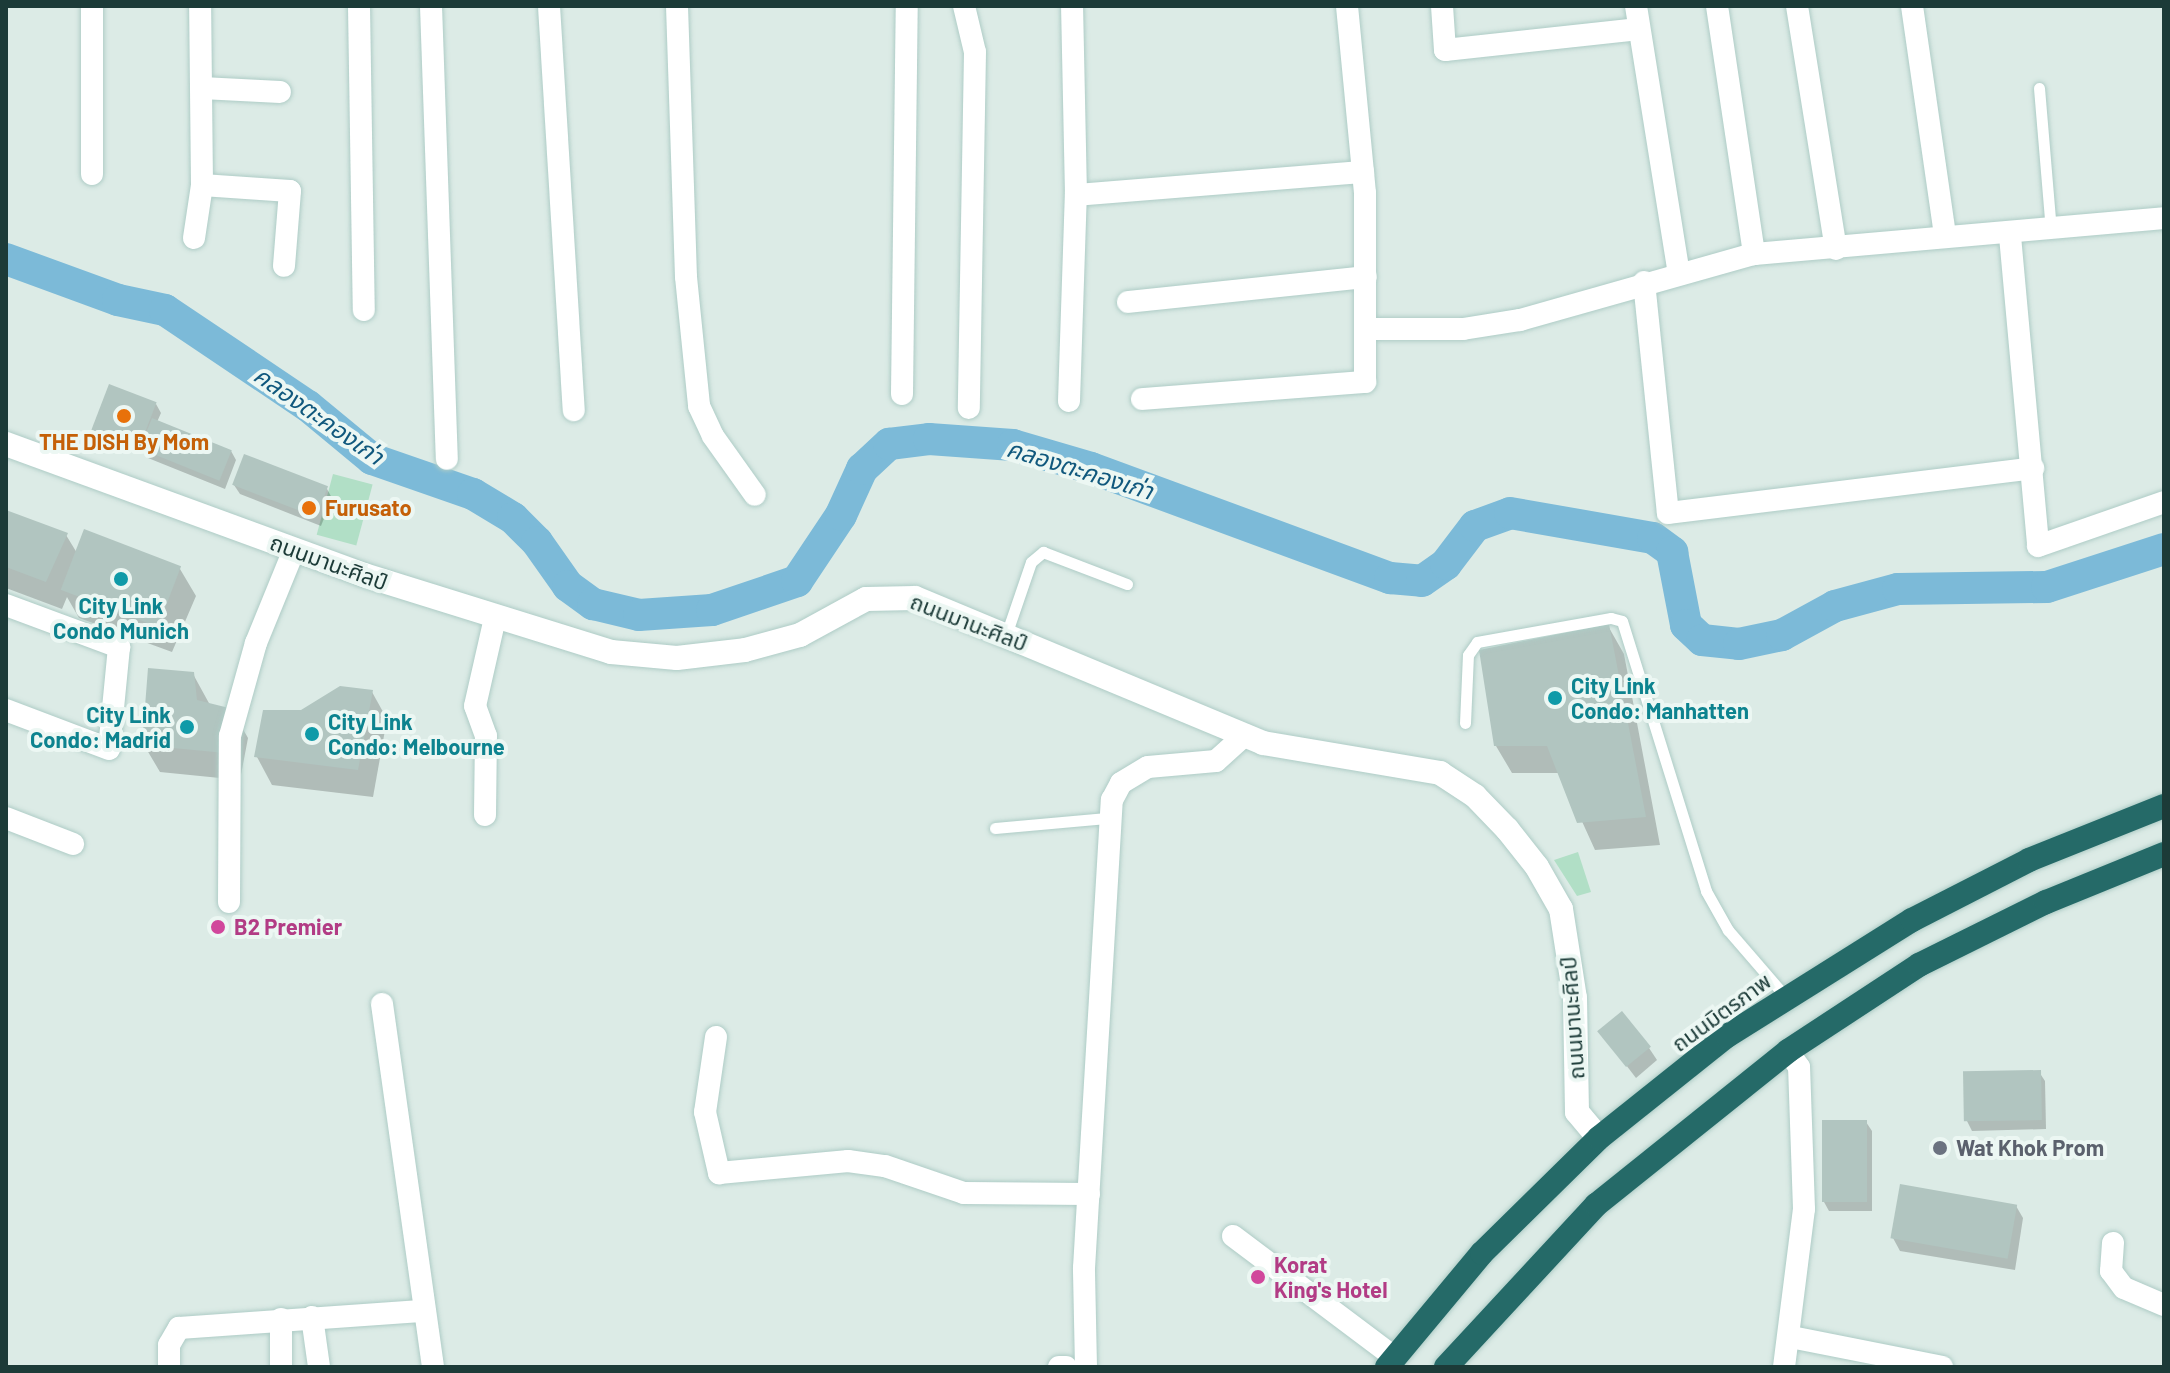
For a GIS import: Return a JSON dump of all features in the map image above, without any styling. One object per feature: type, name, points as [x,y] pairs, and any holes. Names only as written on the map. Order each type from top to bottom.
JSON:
[{"type":"highway","name":"ถนนมิตรภาพ","points":[[1390,1362],[1482,1253],[1599,1138],[1785,996],[1865,946],[2029,860],[2164,806]]},
{"type":"highway","points":[[1446,1367],[1596,1205],[1788,1051],[1919,965],[2046,902],[2164,854]]},
{"type":"street","points":[[92,6],[92,174]]},
{"type":"street","points":[[194,238],[202,185],[200,6]]},
{"type":"street","points":[[359,6],[364,310]]},
{"type":"street","points":[[431,6],[447,459]]},
{"type":"street","points":[[549,6],[574,410]]},
{"type":"street","points":[[677,6],[686,277],[699,406],[713,436],[755,495]]},
{"type":"street","points":[[902,394],[907,6]]},
{"type":"street","points":[[964,6],[975,52],[969,408]]},
{"type":"street","points":[[1069,401],[1076,195],[1072,6]]},
{"type":"street","points":[[1142,399],[1365,382],[1363,172],[1347,6]]},
{"type":"street","points":[[1442,6],[1445,50],[1638,17],[1679,274]]},
{"type":"street","points":[[1717,6],[1754,254]]},
{"type":"street","points":[[1797,6],[1836,249]]},
{"type":"street","points":[[1912,6],[1945,236]]},
{"type":"street","points":[[202,88],[280,92]]},
{"type":"street","points":[[1076,195],[1363,172]]},
{"type":"street","points":[[202,185],[290,191],[284,266]]},
{"type":"street","points":[[1366,329],[1463,329],[1520,320],[1644,282],[1754,254],[1836,249],[1945,236],[2010,236],[2164,218]]},
{"type":"street","points":[[2010,236],[2038,546],[2164,502]]},
{"type":"street","points":[[1128,302],[1366,277]]},
{"type":"street","points":[[1644,282],[1668,513],[2033,468]]},
{"type":"street","name":"ถนนมานะศิลป์","points":[[6,444],[294,550],[495,618],[611,652],[677,658],[745,650],[800,635],[866,599],[890,595],[915,598],[1245,735],[1440,773],[1475,796],[1507,829],[1537,867],[1561,909],[1575,998],[1577,1112],[1599,1138]]},
{"type":"street","points":[[229,902],[230,736],[256,643],[294,550]]},
{"type":"street","points":[[6,605],[119,647],[109,749],[6,710]]},
{"type":"street","points":[[485,815],[486,736],[475,706],[495,618]]},
{"type":"street","points":[[1086,1367],[1084,1268],[1107,818],[1121,783],[1148,767],[1216,761],[1245,735]]},
{"type":"street","points":[[6,818],[73,844]]},
{"type":"street","points":[[382,1004],[433,1367]]},
{"type":"street","points":[[716,1037],[705,1112],[719,1173],[848,1161],[885,1166],[964,1193],[1089,1194]]},
{"type":"street","points":[[1784,1367],[1791,1337],[1804,1209],[1799,1067],[1788,1051]]},
{"type":"street","points":[[1233,1236],[1390,1362]]},
{"type":"street","points":[[2113,1243],[2111,1271],[2124,1288],[2164,1305]]},
{"type":"street","points":[[169,1367],[169,1345],[179,1328],[424,1311]]},
{"type":"street","points":[[312,1317],[319,1367]]},
{"type":"street","points":[[281,1319],[281,1367]]},
{"type":"street","points":[[1791,1337],[1942,1367]]},
{"type":"street","points":[[1059,1367],[1066,1367]]},
{"type":"lane","points":[[2039,88],[2051,232]]},
{"type":"lane","points":[[1006,635],[1031,562],[1043,552],[1127,584]]},
{"type":"lane","points":[[1465,723],[1468,655],[1477,642],[1580,623],[1622,621],[1706,891],[1728,930],[1785,996]]},
{"type":"lane","points":[[995,828],[1107,818]]},
{"type":"green space","points":[[333,474],[373,485],[356,545],[317,535]]},
{"type":"green space","points":[[1578,852],[1591,892],[1577,896],[1554,860]]},
{"type":"building","name":"THE DISH By Mom","points":[[109,384],[157,402],[139,448],[91,430]]},
{"type":"building","points":[[152,418],[232,450],[219,481],[140,449]]},
{"type":"building","points":[[244,454],[328,486],[316,517],[232,485]]},
{"type":"building","points":[[6,510],[68,533],[46,582],[6,567]]},
{"type":"building","name":"City Link Condo Munich","points":[[84,529],[181,566],[158,627],[61,590]]},
{"type":"building","name":"City Link Condo: Manhatten","points":[[1609,624],[1646,817],[1577,823],[1547,746],[1494,746],[1479,650]]},
{"type":"building","name":"City Link Condo: Madrid","points":[[148,668],[194,672],[197,700],[233,709],[225,753],[142,745]]},
{"type":"building","name":"City Link Condo: Melbourne","points":[[340,686],[373,690],[358,770],[254,757],[263,710],[301,710]]},
{"type":"building","points":[[1622,1011],[1651,1047],[1626,1067],[1597,1031]]},
{"type":"building","points":[[2041,1070],[2042,1120],[1964,1121],[1963,1071]]},
{"type":"building","points":[[1822,1120],[1867,1120],[1867,1202],[1822,1202]]},
{"type":"building","points":[[1900,1184],[2017,1205],[2008,1259],[1890,1238]]},
{"type":"waterway","name":"คลองตะคองเก่า","points":[[6,259],[118,300],[165,310],[308,406],[372,459],[473,494],[513,518],[537,542],[568,586],[593,604],[639,615],[712,610],[797,581],[841,515],[862,469],[889,444],[929,439],[1013,445],[1091,468],[1390,578],[1422,581],[1446,564],[1475,526],[1510,513],[1653,538],[1672,552],[1686,625],[1702,640],[1739,644],[1782,635],[1835,606],[1898,589],[2047,587],[2164,549]]},
{"type":"place","name":"THE DISH By Mom","points":[[124,416]]},
{"type":"place","name":"Furusato","points":[[309,508]]},
{"type":"place","name":"City Link Condo Munich","points":[[121,579]]},
{"type":"place","name":"City Link Condo: Manhatten","points":[[1555,698]]},
{"type":"place","name":"City Link Condo: Madrid","points":[[187,727]]},
{"type":"place","name":"City Link Condo: Melbourne","points":[[312,734]]},
{"type":"place","name":"B2 Premier","points":[[218,927]]},
{"type":"place","name":"Wat Khok Prom","points":[[1940,1148]]},
{"type":"place","name":"Korat King's Hotel","points":[[1258,1277]]}]
